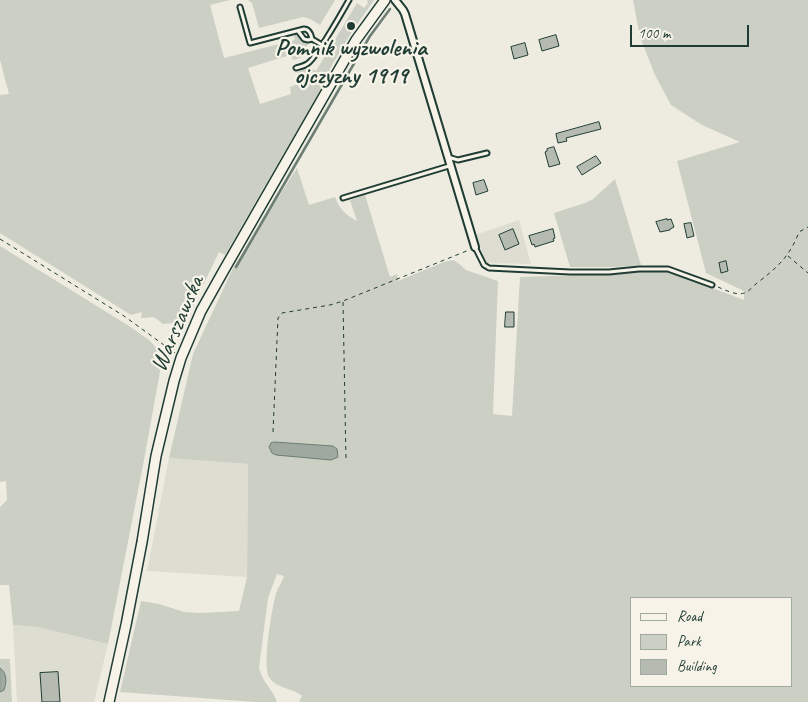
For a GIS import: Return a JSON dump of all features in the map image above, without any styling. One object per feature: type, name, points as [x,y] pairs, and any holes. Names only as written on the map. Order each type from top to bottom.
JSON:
[{"type":"main road","name":"Warszawska","points":[[109,702],[142,542],[156,456],[181,358],[202,311],[224,270],[356,40],[384,0]]},
{"type":"street","points":[[395,0],[405,14],[475,247]]},
{"type":"lane","points":[[296,68],[308,64],[322,45],[349,0]]},
{"type":"lane","points":[[240,7],[250,43],[303,29],[307,29],[312,39]]},
{"type":"lane","points":[[298,30],[304,39],[312,39],[322,45]]},
{"type":"lane","points":[[447,156],[458,160],[487,153]]},
{"type":"lane","points":[[343,198],[450,165]]},
{"type":"lane","points":[[475,247],[484,265],[489,268],[570,272],[668,269],[712,285]]},
{"type":"path","points":[[712,285],[735,293],[744,293],[769,274],[788,255],[798,232],[808,227]]},
{"type":"path","points":[[0,238],[124,316],[181,358]]},
{"type":"path","points":[[273,432],[278,318],[282,313],[343,302],[475,247]]},
{"type":"path","points":[[788,255],[808,273]]},
{"type":"path","points":[[343,302],[346,460]]},
{"type":"shaded area","points":[[519,220],[531,264],[487,263],[475,235]]},
{"type":"shaded area","points":[[274,442],[333,446],[337,449],[338,457],[331,460],[276,455],[272,453],[269,447]]},
{"type":"shaded area","points":[[169,458],[248,464],[247,577],[147,571]]},
{"type":"shaded area","points":[[13,625],[37,627],[108,644],[94,702],[17,702]]},
{"type":"shaded area","points":[[0,668],[4,672],[6,681],[4,690],[0,692]]},
{"type":"green space","points":[[0,0],[230,0],[210,5],[224,58],[295,40],[294,36],[296,34],[308,44],[300,58],[293,60],[290,55],[248,68],[260,104],[291,94],[290,87],[298,84],[299,81],[297,72],[307,66],[316,71],[357,3],[364,8],[368,3],[367,0],[374,0],[332,65],[318,94],[225,255],[219,252],[187,319],[163,324],[154,317],[141,318],[142,312],[131,315],[0,233],[0,95],[9,94],[0,60]]},
{"type":"green space","points":[[248,0],[335,0],[320,25],[303,17],[259,28],[252,3]]},
{"type":"green space","points":[[633,0],[808,0],[808,702],[299,702],[302,696],[276,684],[269,677],[267,671],[268,637],[272,611],[277,591],[284,576],[277,574],[268,598],[259,667],[262,677],[277,702],[120,692],[141,601],[159,604],[184,612],[239,611],[247,577],[248,464],[169,458],[193,354],[234,266],[297,168],[309,205],[335,197],[343,211],[357,221],[350,200],[365,195],[390,277],[397,274],[398,281],[453,260],[466,270],[498,281],[493,414],[512,416],[520,277],[667,271],[744,300],[744,291],[706,273],[677,161],[740,142],[702,125],[671,105],[655,75],[640,37]]},
{"type":"green space","points":[[615,179],[641,265],[570,267],[554,213],[593,199]]},
{"type":"green space","points":[[0,246],[129,326],[149,340],[163,355],[108,644],[37,627],[13,625],[9,585],[0,585],[0,507],[7,500],[6,481],[0,482]]},
{"type":"green space","points":[[0,659],[10,659],[12,702],[0,702]]},
{"type":"building","points":[[556,35],[559,46],[542,51],[539,40]]},
{"type":"building","points":[[525,43],[528,55],[514,59],[511,47]]},
{"type":"building","points":[[599,122],[601,129],[566,138],[567,141],[558,143],[556,134]]},
{"type":"building","points":[[554,147],[560,164],[549,167],[545,152],[547,149]]},
{"type":"building","points":[[596,156],[601,163],[582,175],[577,167]]},
{"type":"building","points":[[484,180],[488,191],[476,195],[473,183]]},
{"type":"building","points":[[671,219],[674,227],[660,232],[656,222]]},
{"type":"building","points":[[691,223],[694,236],[687,238],[684,224]]},
{"type":"building","points":[[513,229],[519,244],[505,250],[499,235]]},
{"type":"building","points":[[553,229],[554,241],[535,247],[534,244],[532,245],[529,236]]},
{"type":"building","points":[[726,261],[728,271],[721,273],[719,263]]},
{"type":"building","points":[[506,312],[514,312],[514,327],[505,327]]},
{"type":"building","points":[[58,672],[60,702],[42,702],[40,673]]},
{"type":"waterway","points":[[236,267],[370,36],[390,9]]},
{"type":"place","name":"Pomnik wyzwolenia ojczyzny 1919","points":[[351,26]]}]
